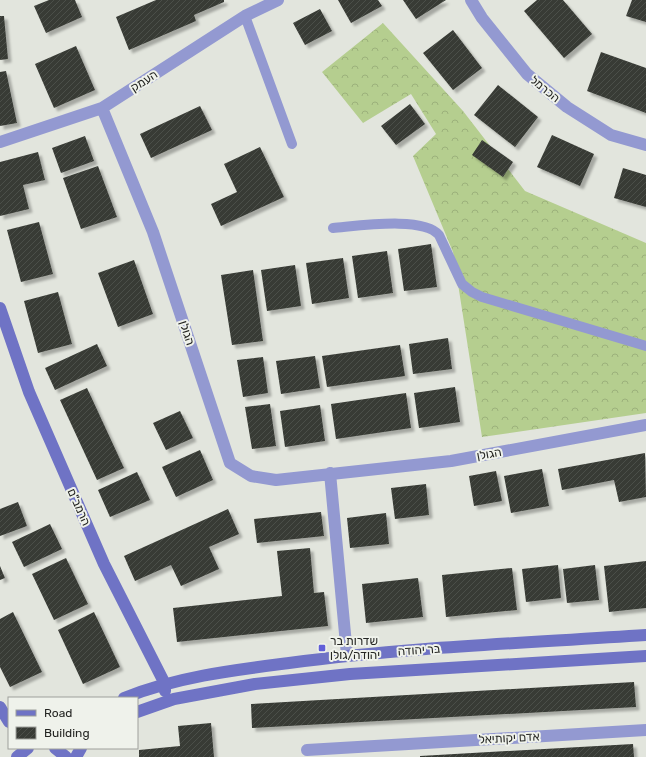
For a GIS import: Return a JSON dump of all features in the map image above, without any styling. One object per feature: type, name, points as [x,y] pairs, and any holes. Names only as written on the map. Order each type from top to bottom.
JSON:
[{"type":"street","name":"העמק","points":[[0,142],[102,108],[244,16],[278,0]]},
{"type":"street","name":"הכרמל","points":[[471,0],[482,18],[527,74],[568,107],[611,135],[646,145]]},
{"type":"street","name":"הגולן","points":[[102,108],[153,232],[230,462],[251,476],[276,480],[451,461],[646,425]]},
{"type":"street","name":"הרמב\"ם","points":[[0,308],[29,392],[95,543],[165,684],[164,702]]},
{"type":"street","points":[[330,473],[346,655]]},
{"type":"street","name":"בר יהודה","points":[[127,697],[165,684],[252,668],[346,655],[646,635]]},
{"type":"street","name":"בר יהודה","points":[[138,712],[164,702],[255,684],[350,674],[646,656]]},
{"type":"street","points":[[0,708],[8,720]]},
{"type":"street","name":"אדם יקותיאל","points":[[307,750],[372,752],[646,730]]},
{"type":"street","points":[[56,749],[66,757]]},
{"type":"lane","points":[[244,16],[292,144]]},
{"type":"lane","points":[[333,228],[400,224],[422,225],[434,229],[439,235],[462,284],[472,292],[482,297],[646,346]]},
{"type":"green space","points":[[383,23],[463,111],[525,191],[646,243],[646,413],[482,437],[453,252],[413,156],[436,134],[411,94],[363,123],[322,72]]},
{"type":"building","points":[[49,0],[75,0],[82,17],[46,33],[34,6]]},
{"type":"building","points":[[156,0],[224,0],[224,2],[194,15],[196,21],[129,50],[116,17]]},
{"type":"building","points":[[338,0],[378,0],[382,6],[351,23]]},
{"type":"building","points":[[403,0],[446,0],[416,19]]},
{"type":"building","points":[[537,0],[563,0],[592,34],[564,58],[524,11]]},
{"type":"building","points":[[632,0],[646,0],[646,22],[626,16]]},
{"type":"building","points":[[320,9],[332,31],[305,45],[293,23]]},
{"type":"building","points":[[0,16],[4,16],[8,59],[0,60]]},
{"type":"building","points":[[453,30],[482,68],[453,90],[423,53]]},
{"type":"building","points":[[76,46],[95,90],[54,108],[35,64]]},
{"type":"building","points":[[601,52],[646,68],[646,113],[587,91]]},
{"type":"building","points":[[6,71],[17,123],[0,126],[0,72]]},
{"type":"building","points":[[498,85],[538,117],[515,147],[474,115]]},
{"type":"building","points":[[410,104],[425,124],[396,145],[381,126]]},
{"type":"building","points":[[200,106],[212,130],[151,158],[140,134]]},
{"type":"building","points":[[552,135],[594,154],[580,186],[537,167]]},
{"type":"building","points":[[85,136],[94,161],[61,173],[52,148]]},
{"type":"building","points":[[482,140],[513,162],[503,177],[472,155]]},
{"type":"building","points":[[260,147],[284,197],[221,226],[211,204],[237,192],[224,164]]},
{"type":"building","points":[[38,152],[45,180],[23,185],[29,209],[0,216],[0,162]]},
{"type":"building","points":[[98,166],[117,217],[81,229],[63,178]]},
{"type":"building","points":[[623,168],[646,175],[646,207],[614,198]]},
{"type":"building","points":[[39,222],[53,274],[21,282],[7,230]]},
{"type":"building","points":[[431,244],[437,287],[404,291],[398,249]]},
{"type":"building","points":[[387,251],[393,293],[358,298],[352,256]]},
{"type":"building","points":[[343,258],[349,298],[312,304],[306,263]]},
{"type":"building","points":[[134,260],[153,314],[118,327],[98,273]]},
{"type":"building","points":[[295,265],[301,306],[267,311],[261,270]]},
{"type":"building","points":[[253,270],[263,341],[232,345],[221,275]]},
{"type":"building","points":[[58,292],[72,344],[38,353],[24,301]]},
{"type":"building","points":[[448,338],[452,369],[413,374],[409,344]]},
{"type":"building","points":[[97,344],[107,366],[55,390],[45,368]]},
{"type":"building","points":[[400,345],[405,376],[327,387],[322,356]]},
{"type":"building","points":[[315,356],[320,388],[281,394],[276,361]]},
{"type":"building","points":[[263,357],[268,393],[243,397],[237,360]]},
{"type":"building","points":[[455,387],[460,422],[419,428],[414,393]]},
{"type":"building","points":[[87,388],[124,468],[97,480],[60,400]]},
{"type":"building","points":[[406,393],[411,428],[336,439],[331,404]]},
{"type":"building","points":[[270,404],[276,446],[252,449],[245,407]]},
{"type":"building","points":[[320,405],[325,441],[285,447],[280,411]]},
{"type":"building","points":[[180,411],[193,438],[166,450],[153,423]]},
{"type":"building","points":[[200,450],[213,480],[176,497],[162,467]]},
{"type":"building","points":[[645,453],[646,497],[619,502],[614,480],[562,490],[558,469]]},
{"type":"building","points":[[542,469],[549,506],[511,513],[504,476]]},
{"type":"building","points":[[496,471],[502,501],[474,506],[469,476]]},
{"type":"building","points":[[137,472],[150,500],[110,517],[98,490]]},
{"type":"building","points":[[426,484],[429,515],[395,519],[391,488]]},
{"type":"building","points":[[18,502],[27,526],[0,536],[0,509]]},
{"type":"building","points":[[228,509],[239,534],[209,547],[219,569],[181,586],[171,565],[135,581],[124,556]]},
{"type":"building","points":[[321,512],[324,536],[257,543],[254,519]]},
{"type":"building","points":[[386,513],[389,544],[350,548],[347,518]]},
{"type":"building","points":[[50,524],[62,549],[24,567],[12,542]]},
{"type":"building","points":[[310,548],[314,593],[324,592],[328,626],[177,642],[173,608],[282,596],[277,551]]},
{"type":"building","points":[[66,558],[88,604],[54,620],[32,574]]},
{"type":"building","points":[[646,561],[646,608],[609,612],[604,566]]},
{"type":"building","points":[[558,565],[561,598],[526,602],[522,569]]},
{"type":"building","points":[[595,565],[599,600],[567,603],[563,569]]},
{"type":"building","points":[[0,566],[5,578],[0,580]]},
{"type":"building","points":[[512,568],[517,610],[446,617],[442,575]]},
{"type":"building","points":[[418,578],[423,617],[366,623],[362,584]]},
{"type":"building","points":[[13,612],[42,672],[10,687],[0,667],[0,619]]},
{"type":"building","points":[[94,612],[120,667],[83,684],[58,630]]},
{"type":"building","points":[[634,682],[636,707],[252,728],[251,704]]},
{"type":"building","points":[[211,723],[214,757],[139,757],[139,750],[180,746],[178,726]]},
{"type":"building","points":[[633,744],[634,757],[420,757],[420,756]]},
{"type":"place","name":"שדרות בר יהודה/גולן","points":[[322,648]]}]
